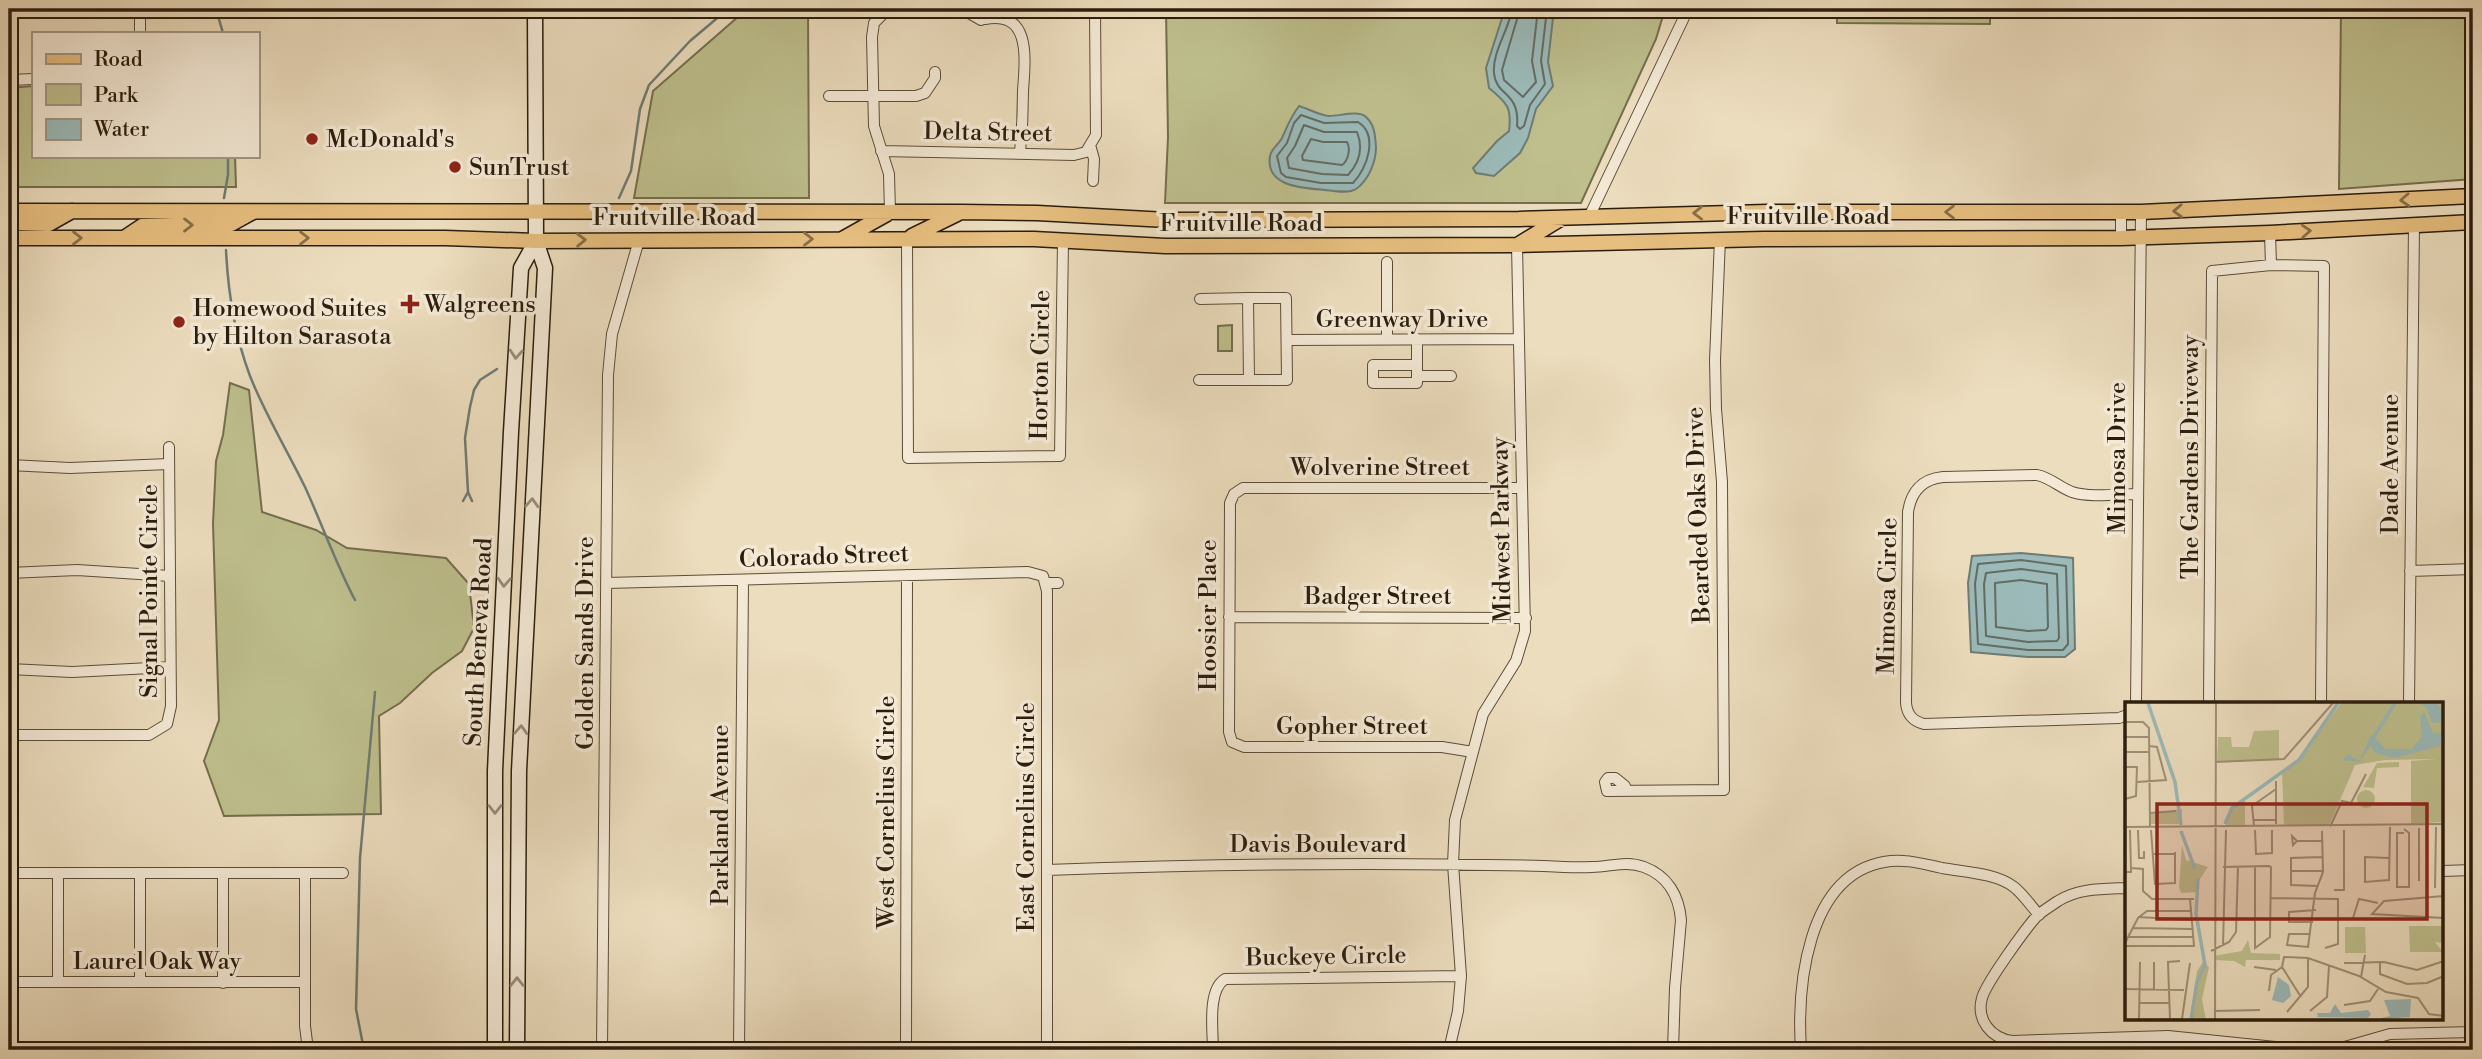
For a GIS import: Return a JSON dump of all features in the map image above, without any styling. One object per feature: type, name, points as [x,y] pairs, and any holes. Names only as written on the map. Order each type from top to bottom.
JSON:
[{"type":"main road","name":"South Beneva Road","points":[[517,1050],[519,771],[545,268],[536,241],[535,9]]},
{"type":"main road","name":"Fruitville Road","points":[[9,211],[961,212],[1046,213],[1167,220],[1589,217],[1767,212],[2141,212],[2473,196]]},
{"type":"main road","points":[[9,223],[50,224],[74,210]]},
{"type":"main road","points":[[124,238],[142,226],[231,224],[253,212]]},
{"type":"main road","points":[[843,239],[890,212]]},
{"type":"main road","points":[[907,239],[961,212]]},
{"type":"main road","points":[[1517,245],[1563,217]]},
{"type":"main road","name":"Fruitville Road","points":[[9,238],[420,238],[536,241],[907,239],[1063,240],[1165,246],[1517,245],[1720,239],[2140,238],[2473,222]]},
{"type":"main road","name":"South Beneva Road","points":[[495,1050],[495,771],[511,432],[521,268],[536,241]]},
{"type":"street","points":[[888,9],[874,23],[873,97],[874,126],[889,174],[890,212]]},
{"type":"street","points":[[962,9],[978,19],[1006,18],[1014,23],[1025,46],[1020,153]]},
{"type":"street","points":[[985,19],[997,9]]},
{"type":"street","points":[[1093,181],[1094,159],[1090,145],[1096,135],[1095,9]]},
{"type":"street","points":[[1589,217],[1688,9]]},
{"type":"street","points":[[140,32],[140,10],[202,13]]},
{"type":"street","points":[[829,96],[916,96],[925,93],[935,72]]},
{"type":"street","points":[[9,80],[32,79]]},
{"type":"street","name":"Delta Street","points":[[881,151],[1074,155],[1086,152],[1090,145]]},
{"type":"street","points":[[2121,212],[2121,238]]},
{"type":"street","name":"Mimosa Drive","points":[[2136,702],[2141,212]]},
{"type":"street","name":"Dade Avenue","points":[[2409,702],[2414,225]]},
{"type":"street","points":[[2270,233],[2271,265]]},
{"type":"street","name":"Horton Circle","points":[[907,239],[908,458],[1060,456],[1063,240]]},
{"type":"street","name":"Bearded Oaks Drive","points":[[1625,791],[1724,790],[1722,482],[1715,360],[1720,239]]},
{"type":"street","name":"Golden Sands Drive","points":[[602,1050],[609,353],[620,299],[639,240]]},
{"type":"street","name":"Midwest Parkway","points":[[1450,1050],[1456,1026],[1461,976],[1453,864],[1455,820],[1483,713],[1516,661],[1525,631],[1517,245]]},
{"type":"street","points":[[1387,262],[1387,339]]},
{"type":"street","name":"The Gardens Driveway","points":[[2209,702],[2212,271],[2271,265],[2324,266],[2321,702]]},
{"type":"street","points":[[1248,298],[1249,380]]},
{"type":"street","points":[[1199,299],[1286,298],[1287,340],[1287,380],[1199,380]]},
{"type":"street","points":[[1417,339],[1417,371],[1451,376]]},
{"type":"street","name":"Greenway Drive","points":[[1287,340],[1518,340]]},
{"type":"street","name":"Signal Pointe Circle","points":[[9,735],[153,734],[167,724],[170,716],[169,447]]},
{"type":"street","name":"Signal Pointe Circle","points":[[9,465],[70,468],[169,464]]},
{"type":"street","name":"Mimosa Circle","points":[[2125,715],[2119,718],[1924,724],[1913,719],[1906,703],[1908,512],[1917,488],[1935,478],[1943,477],[2037,475],[2082,494],[2138,494]]},
{"type":"street","name":"Wolverine Street","points":[[1238,491],[1243,488],[1522,488]]},
{"type":"street","name":"Hoosier Place","points":[[1232,742],[1229,732],[1230,503],[1238,491]]},
{"type":"street","points":[[2410,571],[2473,569]]},
{"type":"street","points":[[9,573],[77,570],[170,576]]},
{"type":"street","name":"Colorado Street","points":[[606,583],[1028,572],[1044,580]]},
{"type":"street","name":"West Cornelius Circle","points":[[906,1050],[907,575]]},
{"type":"street","name":"Parkland Avenue","points":[[739,1050],[743,580]]},
{"type":"street","points":[[1044,580],[1058,583]]},
{"type":"street","name":"East Cornelius Circle","points":[[1044,580],[1047,1050]]},
{"type":"street","name":"Badger Street","points":[[1229,617],[1526,618]]},
{"type":"street","points":[[9,669],[72,672],[170,667]]},
{"type":"street","name":"Gopher Street","points":[[1232,742],[1244,747],[1442,747],[1473,752]]},
{"type":"street","points":[[1801,1050],[1799,1007],[1809,947],[1827,904],[1839,887],[1858,872],[1876,864],[1900,861],[1996,878],[2013,886],[2039,915]]},
{"type":"street","name":"Davis Boulevard","points":[[1047,870],[1280,864],[1642,866],[1662,877],[1677,898],[1681,920],[1673,1050]]},
{"type":"street","points":[[2444,871],[2473,870]]},
{"type":"street","points":[[9,873],[343,873]]},
{"type":"street","points":[[58,873],[58,982]]},
{"type":"street","points":[[140,873],[140,982]]},
{"type":"street","points":[[223,873],[223,983]]},
{"type":"street","points":[[305,873],[308,1050]]},
{"type":"street","points":[[2125,888],[2077,893],[2039,915],[2021,936],[1982,999],[1982,1017],[1985,1025],[1996,1037],[2012,1041],[2168,1037],[2304,1050]]},
{"type":"street","name":"Buckeye Circle","points":[[1213,1050],[1214,994],[1225,979],[1461,976]]},
{"type":"street","name":"Laurel Oak Way","points":[[9,982],[305,982]]},
{"type":"street","points":[[2334,1050],[2390,1034],[2473,1032]]},
{"type":"green space","points":[[747,9],[808,9],[809,198],[634,198],[653,91]]},
{"type":"green space","points":[[1166,9],[1665,9],[1656,39],[1581,203],[1165,203],[1168,137]]},
{"type":"green space","points":[[1837,9],[1990,9],[1990,24],[1837,23]]},
{"type":"green space","points":[[2341,9],[2473,9],[2473,179],[2339,189]]},
{"type":"green space","points":[[32,86],[32,158],[235,158],[236,187],[9,187],[9,88]]},
{"type":"green space","points":[[1232,325],[1232,351],[1218,351],[1218,326]]},
{"type":"green space","points":[[230,383],[249,390],[262,512],[316,530],[347,548],[446,558],[469,584],[474,628],[462,651],[432,673],[400,703],[379,716],[381,814],[224,816],[204,761],[219,720],[213,524],[216,461],[223,435]]},
{"type":"water","points":[[1505,9],[1554,9],[1548,62],[1553,86],[1536,109],[1528,138],[1520,153],[1494,176],[1476,173],[1473,168],[1509,131],[1509,111],[1504,102],[1489,88],[1486,68]]},
{"type":"water","points":[[1299,106],[1329,116],[1358,114],[1369,120],[1375,135],[1375,158],[1368,175],[1356,189],[1341,192],[1297,187],[1279,180],[1273,174],[1270,166],[1271,153]]},
{"type":"water","points":[[2021,553],[2073,558],[2075,649],[2065,657],[1971,652],[1968,583],[1972,556]]},
{"type":"waterway","points":[[216,9],[223,32]]},
{"type":"waterway","points":[[619,198],[631,171],[640,109],[649,85],[690,41],[728,9]]},
{"type":"waterway","points":[[224,198],[228,158]]},
{"type":"waterway","points":[[226,250],[233,314],[250,376],[305,487],[355,600]]},
{"type":"waterway","points":[[472,501],[468,492],[465,438],[470,407],[474,390],[480,380],[497,369]]},
{"type":"waterway","points":[[463,501],[468,492]]},
{"type":"waterway","points":[[364,1050],[356,1009],[360,858],[375,692]]},
{"type":"place","name":"McDonald's","points":[[312,139]]},
{"type":"place","name":"SunTrust","points":[[455,167]]},
{"type":"place","name":"Walgreens","points":[[410,304]]},
{"type":"place","name":"Homewood Suites by Hilton Sarasota","points":[[179,322]]}]
